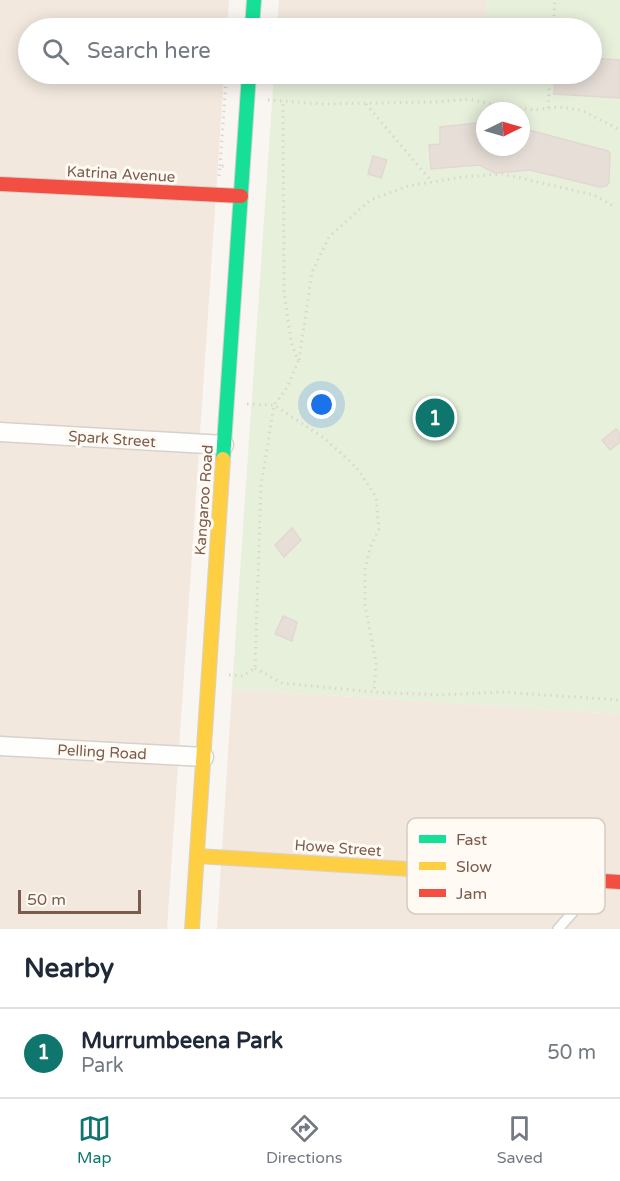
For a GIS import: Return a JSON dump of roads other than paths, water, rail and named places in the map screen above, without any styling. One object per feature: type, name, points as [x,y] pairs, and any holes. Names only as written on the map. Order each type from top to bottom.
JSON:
[{"type":"street","points":[[253,18],[254,0]]},
{"type":"street","name":"Kangaroo Road","points":[[192,929],[248,84]]},
{"type":"street","name":"Katrina Avenue","points":[[0,184],[241,196]]},
{"type":"street","name":"Spark Street","points":[[0,432],[224,445]]},
{"type":"street","name":"Pelling Road","points":[[0,746],[204,757]]},
{"type":"street","name":"Howe Street","points":[[197,856],[407,869]]},
{"type":"street","name":"Howe Street","points":[[605,881],[620,882]]},
{"type":"lane","points":[[558,929],[571,914]]},
{"type":"place","name":"Murrumbeena Park","points":[[435,418]]}]
